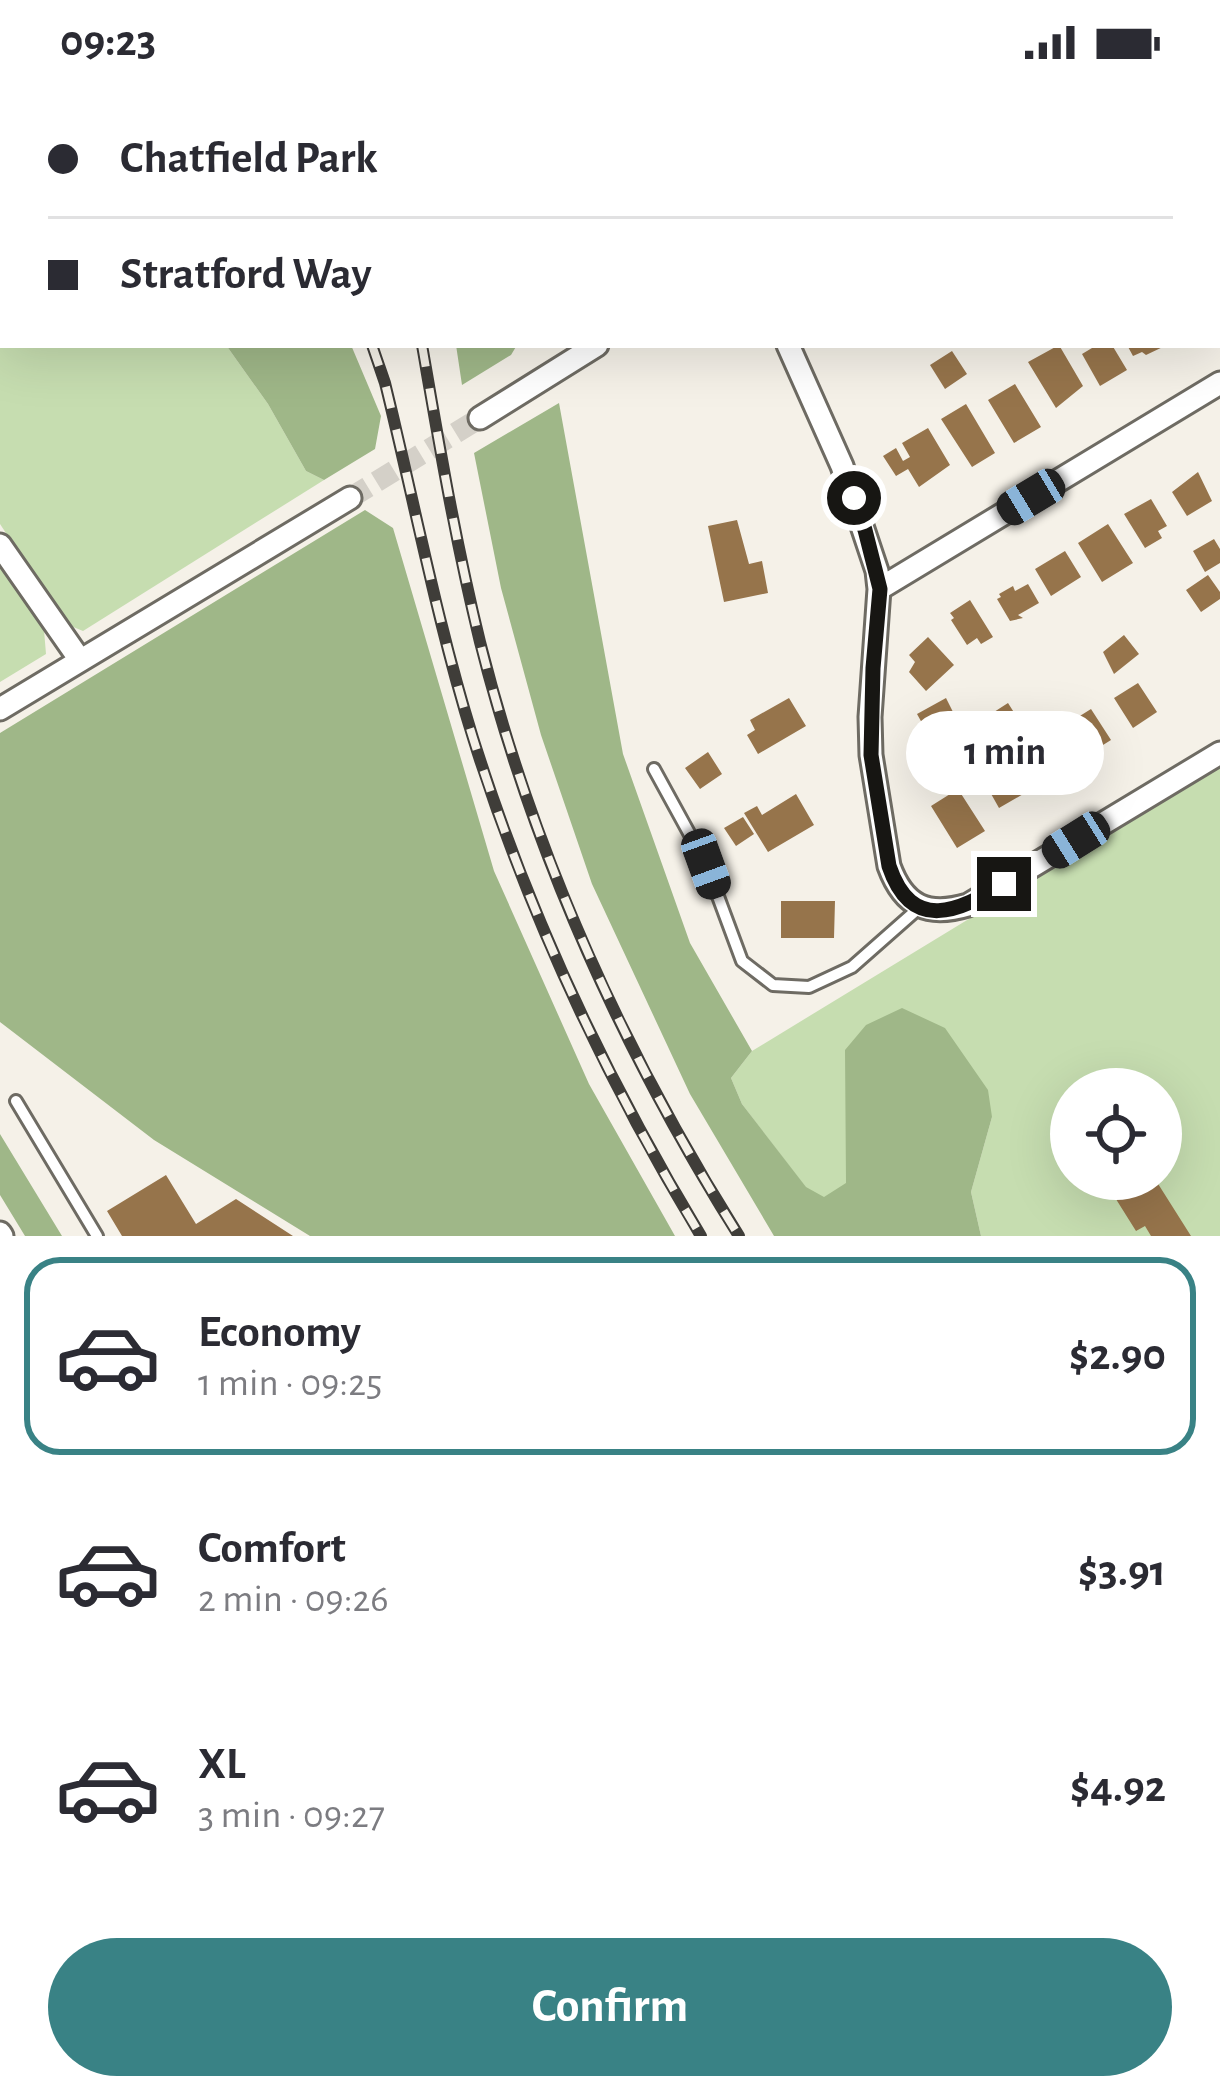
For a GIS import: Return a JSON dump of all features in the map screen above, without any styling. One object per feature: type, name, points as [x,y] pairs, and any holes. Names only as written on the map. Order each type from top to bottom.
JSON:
[{"type":"street","points":[[480,418],[592,348]]},
{"type":"street","points":[[789,348],[842,466],[880,589],[871,755],[889,866],[901,891],[920,908],[946,912],[968,905],[1220,753]]},
{"type":"street","points":[[880,589],[1220,383]]},
{"type":"street","points":[[0,709],[350,498]]},
{"type":"street","points":[[0,545],[80,660]]},
{"type":"lane","points":[[654,769],[706,864],[742,961],[773,985],[809,987],[852,967],[920,908]]},
{"type":"lane","points":[[16,1101],[97,1236]]},
{"type":"green space","points":[[0,348],[228,348],[268,404],[306,471],[324,480],[83,631],[66,624],[0,524]]},
{"type":"green space","points":[[228,348],[352,348],[381,416],[375,449],[324,480],[306,471],[268,404]]},
{"type":"green space","points":[[456,348],[515,348],[511,355],[462,385]]},
{"type":"green space","points":[[559,403],[623,754],[690,943],[752,1051],[731,1078],[742,1104],[806,1187],[824,1197],[846,1183],[845,1050],[866,1025],[902,1008],[945,1028],[988,1090],[992,1117],[971,1192],[981,1236],[774,1236],[690,1094],[592,884],[541,735],[501,588],[474,453]]},
{"type":"green space","points":[[365,510],[393,528],[494,871],[589,1084],[675,1236],[310,1236],[154,1140],[0,1022],[0,733]]},
{"type":"green space","points":[[0,564],[44,630],[46,654],[0,682]]},
{"type":"green space","points":[[1220,766],[1220,1236],[981,1236],[971,1192],[992,1117],[846,1050],[846,1184],[824,1198],[806,1188],[742,1104],[731,1078],[752,1051]]},
{"type":"green space","points":[[0,1134],[62,1236],[25,1236],[0,1195]]},
{"type":"building","points":[[1061,348],[1083,386],[1056,408],[1028,362]]},
{"type":"building","points":[[1092,348],[1114,348],[1127,370],[1100,386],[1082,354]]},
{"type":"building","points":[[1129,348],[1161,348],[1146,355],[1133,356]]},
{"type":"building","points":[[952,351],[967,374],[945,389],[930,365]]},
{"type":"building","points":[[1015,384],[1041,427],[1014,443],[988,400]]},
{"type":"building","points":[[966,404],[995,453],[972,467],[941,419]]},
{"type":"building","points":[[928,428],[950,465],[919,487],[908,469],[896,476],[883,456],[896,448],[903,461],[910,457],[902,443]]},
{"type":"building","points":[[1198,472],[1212,501],[1187,516],[1172,492]]},
{"type":"building","points":[[1151,499],[1167,526],[1158,531],[1162,538],[1145,548],[1124,514]]},
{"type":"building","points":[[737,520],[749,564],[762,561],[768,593],[724,602],[708,526]]},
{"type":"building","points":[[1108,524],[1133,563],[1102,582],[1078,543]]},
{"type":"building","points":[[1214,539],[1220,563],[1205,572],[1193,551]]},
{"type":"building","points":[[1065,551],[1081,577],[1051,596],[1035,569]]},
{"type":"building","points":[[1208,575],[1220,599],[1201,612],[1186,590]]},
{"type":"building","points":[[1028,584],[1039,603],[1018,615],[1023,618],[1010,621],[997,599],[999,594]]},
{"type":"building","points":[[970,600],[993,637],[981,644],[977,638],[967,645],[951,620],[950,613]]},
{"type":"building","points":[[1124,635],[1139,654],[1114,674],[1103,652]]},
{"type":"building","points":[[928,637],[954,665],[926,691],[909,672],[915,662],[909,655]]},
{"type":"building","points":[[1138,683],[1157,712],[1133,728],[1114,698]]},
{"type":"building","points":[[789,698],[806,726],[758,754],[747,735],[755,730],[750,720]]},
{"type":"building","points":[[946,698],[956,718],[927,732],[917,714]]},
{"type":"building","points":[[1008,703],[1020,722],[1006,731],[994,712]]},
{"type":"building","points":[[1091,709],[1111,740],[1087,755],[1067,724]]},
{"type":"building","points":[[990,714],[1004,737],[976,755],[961,733]]},
{"type":"building","points":[[945,735],[957,754],[931,771],[919,751]]},
{"type":"building","points":[[1062,742],[1076,766],[1051,780],[1037,757]]},
{"type":"building","points":[[708,752],[722,774],[700,789],[685,768]]},
{"type":"building","points":[[1007,761],[1025,793],[999,808],[981,776]]},
{"type":"building","points":[[958,789],[985,831],[957,848],[931,806]]},
{"type":"building","points":[[796,794],[814,825],[768,852],[744,813],[757,806],[762,815]]},
{"type":"building","points":[[743,817],[754,834],[736,846],[724,828]]},
{"type":"building","points":[[781,901],[835,901],[834,938],[781,938]]},
{"type":"building","points":[[166,1175],[196,1224],[236,1199],[293,1236],[122,1236],[107,1211]]},
{"type":"building","points":[[1117,1200],[1168,1200],[1191,1236],[1151,1236],[1145,1226],[1136,1231]]},
{"type":"tunnel","points":[[350,498],[480,418]]},
{"type":"railway","points":[[373,348],[448,650],[518,868],[602,1056],[701,1236]]},
{"type":"railway","points":[[423,348],[471,605],[527,798],[620,1023],[739,1236]]},
{"type":"route","points":[[854,498],[880,589],[871,755],[893,879],[920,908],[946,912],[1004,884]]}]
